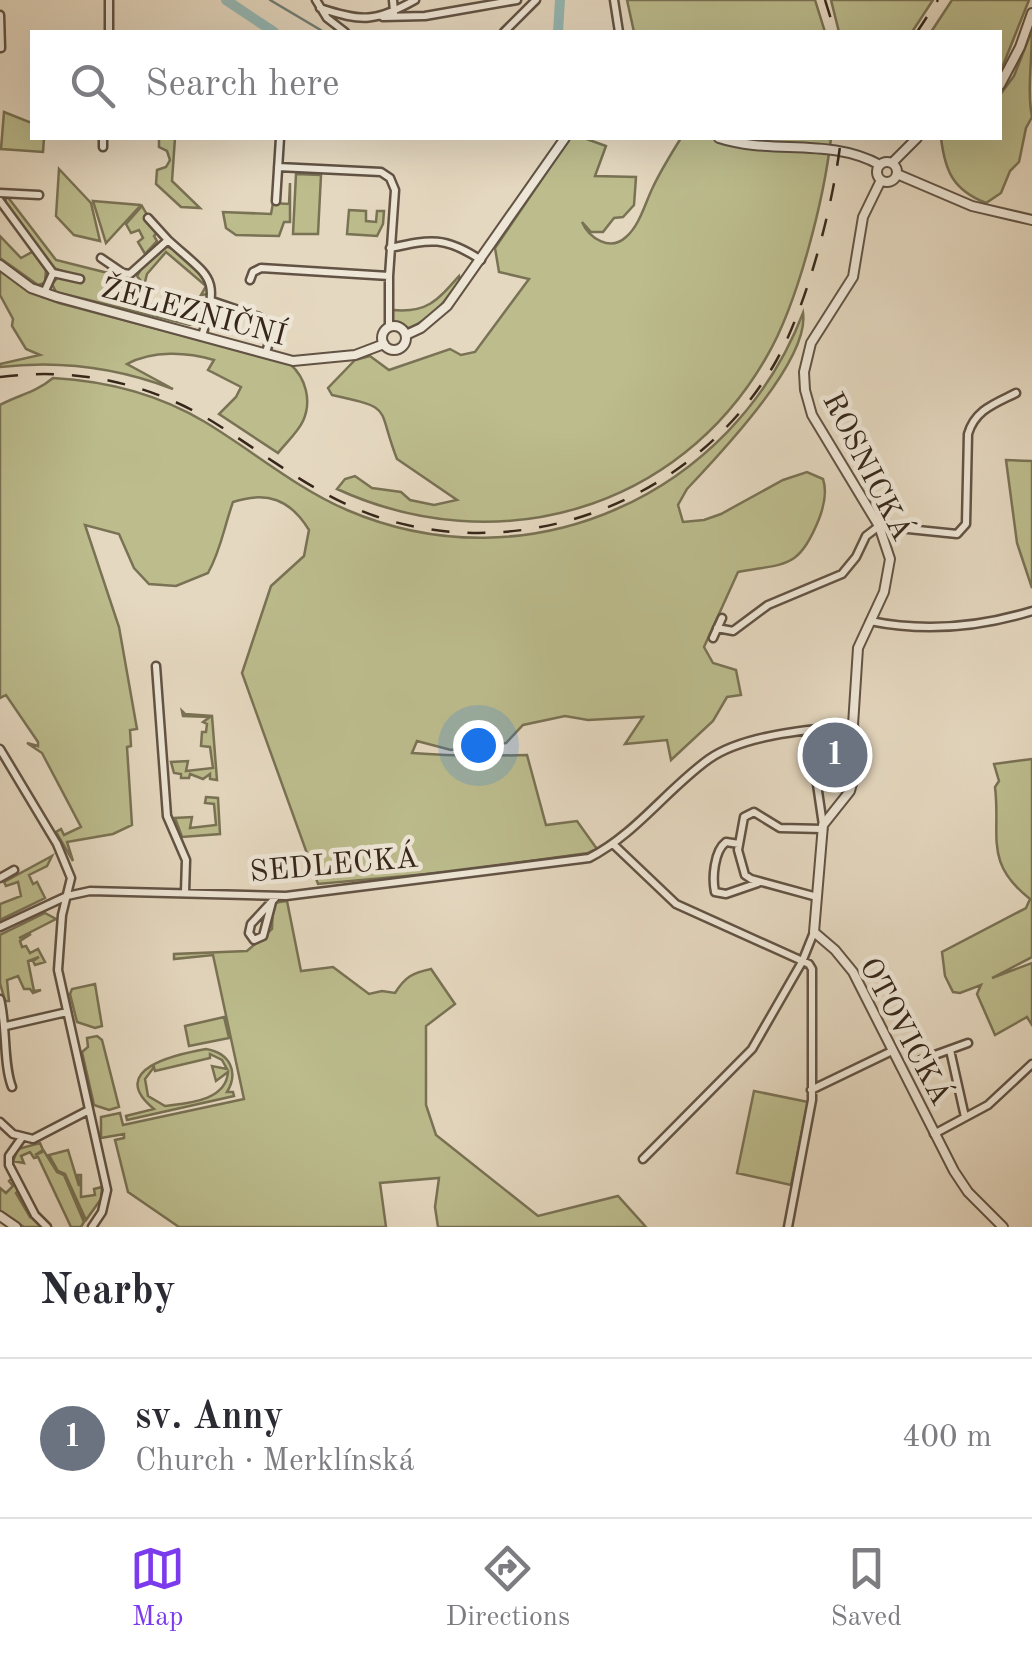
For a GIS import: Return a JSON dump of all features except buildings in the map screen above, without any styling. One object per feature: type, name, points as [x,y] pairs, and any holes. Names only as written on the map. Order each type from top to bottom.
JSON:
[{"type":"street","points":[[109,0],[109,30]]},
{"type":"street","points":[[392,0],[394,12]]},
{"type":"street","points":[[383,17],[414,0]]},
{"type":"street","points":[[318,4],[353,18],[425,16],[518,0]]},
{"type":"street","points":[[506,30],[536,0]]},
{"type":"street","points":[[614,0],[619,30]]},
{"type":"street","points":[[318,4],[342,30]]},
{"type":"street","points":[[1002,81],[1032,13]]},
{"type":"street","points":[[0,14],[1,48]]},
{"type":"street","points":[[276,201],[280,140]]},
{"type":"street","points":[[406,335],[447,306],[563,140]]},
{"type":"street","points":[[728,140],[840,150],[880,165],[892,163],[915,140]]},
{"type":"street","points":[[892,163],[897,174],[972,206],[1032,220]]},
{"type":"street","points":[[880,165],[880,180],[890,181],[897,174]]},
{"type":"street","points":[[278,166],[386,174],[395,190],[388,276],[389,327],[383,334],[384,344],[390,349],[399,348],[406,342],[406,335],[398,327],[389,327]]},
{"type":"street","name":"ROSNICKÁ","points":[[823,827],[841,806],[854,779],[856,658],[884,592],[890,567],[887,544],[879,526],[816,423],[804,382],[811,344],[853,276],[863,217],[880,180]]},
{"type":"street","points":[[0,192],[39,194]]},
{"type":"street","points":[[0,201],[52,273],[80,279]]},
{"type":"street","points":[[148,218],[210,278],[212,301],[202,336]]},
{"type":"street","points":[[101,258],[130,274],[168,240]]},
{"type":"street","points":[[390,248],[449,242],[480,260]]},
{"type":"street","name":"ŽELEZNIČNÍ","points":[[0,265],[44,293],[293,361],[373,351],[384,344]]},
{"type":"street","points":[[250,280],[261,268],[388,276]]},
{"type":"street","points":[[44,293],[52,273]]},
{"type":"street","points":[[212,301],[259,317],[274,327],[266,352]]},
{"type":"street","points":[[718,628],[733,631],[776,601],[842,574],[853,563],[866,536],[879,526],[956,534],[966,524],[968,434],[972,421],[982,410],[1016,393]]},
{"type":"street","points":[[869,621],[892,626],[978,626],[1032,611]]},
{"type":"street","points":[[713,638],[722,618]]},
{"type":"street","points":[[156,666],[168,816],[186,860],[185,892]]},
{"type":"street","points":[[788,1227],[812,1100],[812,969],[676,904],[613,844],[715,756],[771,737],[852,725]]},
{"type":"street","points":[[643,1159],[744,1058],[766,1028],[814,932],[823,827],[809,730]]},
{"type":"street","points":[[1,752],[68,866],[71,878],[58,957],[107,1190],[102,1212],[92,1227]]},
{"type":"street","points":[[817,897],[758,883],[745,876],[739,844],[744,817],[754,812],[780,828],[823,827]]},
{"type":"street","points":[[739,844],[726,842],[719,847],[716,892],[726,894],[758,883]]},
{"type":"street","name":"SEDLECKÁ","points":[[0,926],[67,896],[103,890],[274,899],[589,858],[613,844]]},
{"type":"street","points":[[0,878],[14,870]]},
{"type":"street","points":[[274,899],[263,936],[254,940],[249,934],[251,924],[274,899]]},
{"type":"street","name":"OTOVICKÁ","points":[[814,932],[853,972],[947,1159],[968,1192],[1003,1227]]},
{"type":"street","points":[[0,999],[12,1086]]},
{"type":"street","points":[[6,1026],[67,1012]]},
{"type":"street","points":[[921,1060],[968,1042]]},
{"type":"street","points":[[811,1090],[892,1050]]},
{"type":"street","points":[[950,1050],[965,1116]]},
{"type":"street","points":[[934,1134],[988,1104],[1032,1064]]},
{"type":"street","points":[[0,1122],[21,1138],[34,1140],[89,1110]]},
{"type":"street","points":[[21,1138],[8,1156],[9,1165],[35,1215],[48,1227]]},
{"type":"street","points":[[0,1216],[16,1227]]},
{"type":"green space","points":[[627,0],[815,0],[824,30],[634,30]]},
{"type":"green space","points":[[831,0],[933,0],[913,30],[838,30]]},
{"type":"green space","points":[[952,0],[1029,0],[1002,68],[1002,30],[932,30]]},
{"type":"green space","points":[[1032,30],[1032,117],[1019,162],[1010,171],[1001,193],[986,203],[966,192],[953,178],[941,140],[1002,140],[1002,92],[1014,76]]},
{"type":"green space","points":[[4,112],[30,122],[30,140],[44,140],[43,152],[1,149]]},
{"type":"green space","points":[[159,140],[175,140],[172,181],[200,208],[181,207],[156,184],[157,170],[166,167],[170,160],[167,151],[159,147]]},
{"type":"green space","points":[[569,140],[590,140],[606,146],[595,176],[636,177],[634,205],[623,217],[614,218],[603,232],[591,232],[582,222],[595,238],[613,243],[626,237],[635,226],[680,140],[831,140],[808,250],[778,334],[730,409],[685,452],[634,485],[579,508],[520,520],[459,521],[398,511],[337,489],[345,479],[355,476],[372,488],[401,492],[410,500],[434,505],[457,500],[397,459],[384,419],[375,407],[332,395],[328,388],[355,360],[370,356],[389,370],[450,349],[461,355],[475,352],[529,279],[499,272],[495,248]]},
{"type":"green space","points":[[59,169],[91,203],[100,241],[74,235],[56,216]]},
{"type":"green space","points":[[296,174],[321,175],[318,234],[293,234]]},
{"type":"green space","points":[[290,183],[290,222],[284,222],[279,236],[236,235],[226,228],[223,212],[271,214],[273,203],[289,204]]},
{"type":"green space","points":[[7,196],[56,260],[118,273],[138,285],[141,281],[137,276],[144,264],[165,246],[180,253],[199,272],[207,286],[209,294],[201,295],[206,286],[166,252],[147,274],[140,301],[195,318],[199,304],[194,302],[198,300],[206,307],[200,322],[190,325],[56,292],[52,284],[58,277],[81,277],[53,268],[5,202]]},
{"type":"green space","points":[[93,201],[140,205],[140,206],[106,243]]},
{"type":"green space","points":[[142,206],[157,232],[157,241],[145,254],[138,242],[143,238],[139,230],[131,233],[126,224]]},
{"type":"green space","points":[[349,210],[366,211],[366,221],[376,222],[377,211],[384,211],[377,236],[347,234]]},
{"type":"green space","points":[[0,236],[21,258],[34,251],[46,269],[45,283],[38,285],[0,258]]},
{"type":"green space","points":[[0,271],[59,303],[290,364],[306,390],[303,421],[278,453],[219,414],[241,387],[208,370],[214,360],[193,355],[159,354],[127,364],[173,389],[88,367],[0,367],[40,355],[26,349],[12,326],[13,319],[0,295]]},
{"type":"green space","points":[[459,276],[444,302],[417,324],[409,328],[390,318],[393,310],[431,304]]},
{"type":"green space","points":[[803,313],[801,333],[778,380],[678,505],[683,522],[704,520],[783,480],[807,472],[823,479],[822,509],[805,547],[789,561],[738,572],[704,647],[713,663],[736,670],[741,695],[727,697],[713,721],[671,760],[667,740],[625,744],[643,717],[588,720],[565,716],[523,725],[506,743],[451,750],[417,741],[412,753],[527,755],[546,825],[577,821],[597,849],[449,872],[318,884],[242,673],[271,586],[304,556],[309,530],[286,505],[257,497],[233,502],[208,573],[176,586],[149,584],[134,568],[119,534],[85,525],[119,627],[137,729],[130,730],[131,746],[127,747],[132,825],[113,834],[67,842],[73,861],[56,832],[61,829],[64,835],[81,827],[42,753],[27,743],[38,746],[38,742],[6,695],[0,698],[0,405],[53,378],[132,391],[205,422],[292,480],[347,510],[416,531],[485,538],[552,530],[617,509],[676,476],[728,432],[771,377]]},
{"type":"green space","points":[[1006,460],[1032,461],[1032,588],[1017,543]]},
{"type":"green space","points":[[182,711],[212,716],[217,780],[210,779],[210,774],[203,779],[190,774],[189,778],[181,778],[181,774],[174,773],[171,762],[188,761],[186,771],[213,768],[210,747],[201,746],[207,724],[203,722],[210,717],[183,716]]},
{"type":"green space","points":[[1032,759],[1032,957],[992,978],[1032,963],[1032,1025],[1027,1017],[995,1035],[977,994],[981,985],[953,992],[945,976],[942,952],[1026,908],[1030,899],[1006,873],[997,848],[995,787],[999,781],[994,764]]},
{"type":"green space","points":[[206,797],[218,798],[220,834],[182,837],[175,818],[192,817],[190,828],[216,825],[214,804],[205,803]]},
{"type":"green space","points":[[52,856],[47,866],[29,875],[45,898],[0,920],[0,904],[21,896],[18,882],[6,886],[4,882]]},
{"type":"green space","points":[[287,901],[301,971],[333,967],[369,994],[395,993],[410,976],[431,969],[455,1004],[426,1026],[426,1105],[436,1135],[538,1216],[618,1196],[646,1227],[438,1227],[435,1207],[439,1178],[380,1183],[386,1227],[179,1227],[128,1192],[115,1140],[124,1138],[124,1134],[101,1138],[101,1117],[120,1113],[123,1125],[244,1099],[213,955],[174,959],[174,954],[247,951],[272,929],[273,903]]},
{"type":"green space","points":[[45,913],[56,919],[19,938],[31,934],[20,941],[22,947],[26,946],[30,953],[38,949],[45,962],[35,965],[33,961],[39,957],[28,961],[34,991],[41,990],[33,993],[24,989],[18,976],[7,980],[9,1001],[5,1001],[0,983],[0,935]]},
{"type":"green space","points":[[95,984],[102,1026],[95,1028],[77,1022],[70,994],[72,989]]},
{"type":"green space","points":[[224,1017],[229,1038],[189,1046],[185,1026]]},
{"type":"green space","points":[[97,1036],[102,1040],[119,1107],[109,1110],[94,1105],[82,1052],[88,1047],[87,1038]]},
{"type":"green space","points":[[206,1049],[230,1064],[232,1077],[227,1092],[234,1096],[127,1120],[126,1116],[154,1109],[141,1095],[138,1083],[142,1074],[164,1060]],"holes":[[[210,1054],[222,1060],[227,1069],[212,1066],[216,1081],[228,1072],[226,1082],[213,1095],[165,1106],[148,1096],[145,1079],[154,1067],[155,1071],[210,1058]]]},
{"type":"green space","points":[[754,1091],[808,1102],[791,1185],[737,1173]]},
{"type":"green space","points":[[40,1143],[43,1150],[35,1155],[44,1151],[57,1172],[64,1175],[84,1222],[81,1227],[71,1227],[38,1157],[30,1152],[21,1156],[24,1163],[13,1161],[18,1149]]},
{"type":"green space","points":[[68,1150],[79,1186],[81,1175],[81,1197],[95,1195],[94,1189],[102,1187],[101,1199],[86,1220],[65,1174],[58,1171],[49,1155]]},
{"type":"green space","points":[[14,1176],[20,1188],[16,1193],[30,1217],[34,1216],[42,1227],[24,1227],[0,1211],[0,1188],[6,1193],[13,1186],[9,1181]]},
{"type":"waterway","points":[[226,0],[271,30]]},
{"type":"waterway","points":[[270,0],[321,30]]},
{"type":"waterway","points":[[558,30],[560,0]]},
{"type":"railway","points":[[825,0],[834,30]]},
{"type":"railway","points":[[918,30],[938,0]]},
{"type":"railway","points":[[0,377],[85,377],[167,398],[218,425],[313,487],[375,516],[432,530],[490,533],[547,526],[602,510],[653,485],[700,451],[741,411],[775,363],[798,313],[825,223],[841,140]]},
{"type":"place","name":"sv. Anny","points":[[835,755]]}]
